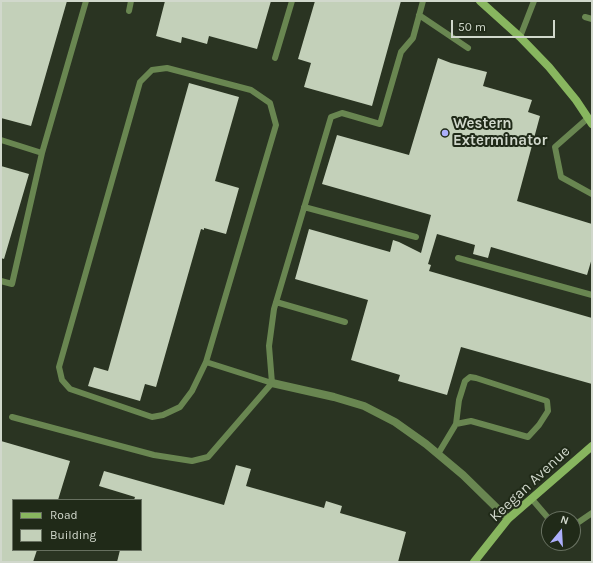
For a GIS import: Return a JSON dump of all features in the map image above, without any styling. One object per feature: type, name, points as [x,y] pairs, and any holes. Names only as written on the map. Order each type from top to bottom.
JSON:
[{"type":"street","points":[[480,1],[520,37],[549,67],[576,100],[590,121]]},
{"type":"street","points":[[272,384],[334,396],[364,406],[395,422],[463,475],[508,519]]},
{"type":"street","name":"Keegan Avenue","points":[[474,562],[508,519],[592,446]]},
{"type":"lane","points":[[1,281],[12,284],[42,153],[86,1]]},
{"type":"lane","points":[[128,11],[131,1]]},
{"type":"lane","points":[[275,58],[292,1]]},
{"type":"lane","points":[[12,416],[154,455],[192,461],[208,457],[272,384],[269,346],[274,310],[330,117],[342,113],[380,124],[401,52],[413,38],[422,1]]},
{"type":"lane","points":[[520,37],[534,1]]},
{"type":"lane","points":[[419,15],[468,48]]},
{"type":"lane","points":[[585,17],[592,19]]},
{"type":"lane","points":[[167,68],[251,90],[270,103],[276,126],[206,362],[192,392],[180,407],[163,415],[152,417],[70,389],[62,380],[59,366],[140,82],[152,70],[167,68]]},
{"type":"lane","points":[[590,121],[556,148],[561,177],[592,194]]},
{"type":"lane","points":[[1,140],[42,153]]},
{"type":"lane","points":[[304,207],[416,237]]},
{"type":"lane","points":[[458,258],[592,295]]},
{"type":"lane","points":[[276,302],[345,322]]},
{"type":"lane","points":[[206,362],[272,384]]},
{"type":"lane","points":[[438,454],[456,424],[459,400],[465,381],[470,377],[547,401],[548,411],[539,425],[528,437],[470,421],[456,424]]},
{"type":"lane","points":[[531,498],[542,511]]},
{"type":"lane","points":[[581,521],[592,513]]},
{"type":"building","points":[[1,1],[67,1],[31,126],[1,118]]},
{"type":"building","points":[[165,1],[271,1],[257,49],[209,36],[207,44],[182,37],[181,43],[156,36]]},
{"type":"building","points":[[315,1],[401,1],[372,106],[304,87],[311,63],[298,59]]},
{"type":"building","points":[[438,58],[451,63],[487,72],[483,86],[532,100],[528,112],[540,116],[517,201],[592,224],[592,258],[587,275],[491,247],[488,258],[473,254],[475,245],[437,234],[428,264],[431,265],[429,271],[592,318],[592,384],[461,347],[447,395],[398,381],[400,375],[351,360],[368,300],[295,279],[309,229],[390,252],[393,240],[421,253],[431,215],[322,184],[337,135],[409,155]]},
{"type":"building","points":[[189,83],[239,97],[215,181],[239,188],[226,234],[204,228],[204,230],[201,229],[156,387],[145,384],[140,401],[88,386],[94,367],[108,371]]},
{"type":"building","points":[[1,166],[29,174],[4,259],[1,258]]},
{"type":"building","points":[[1,441],[70,461],[58,499],[12,499],[12,551],[37,551],[33,562],[1,562]]},
{"type":"building","points":[[236,465],[251,469],[246,486],[324,508],[326,501],[342,506],[340,513],[406,532],[398,562],[117,562],[120,551],[142,551],[142,499],[134,499],[135,497],[99,486],[104,471],[224,505]]},
{"type":"place","name":"Western Exterminator","points":[[445,133]]}]
